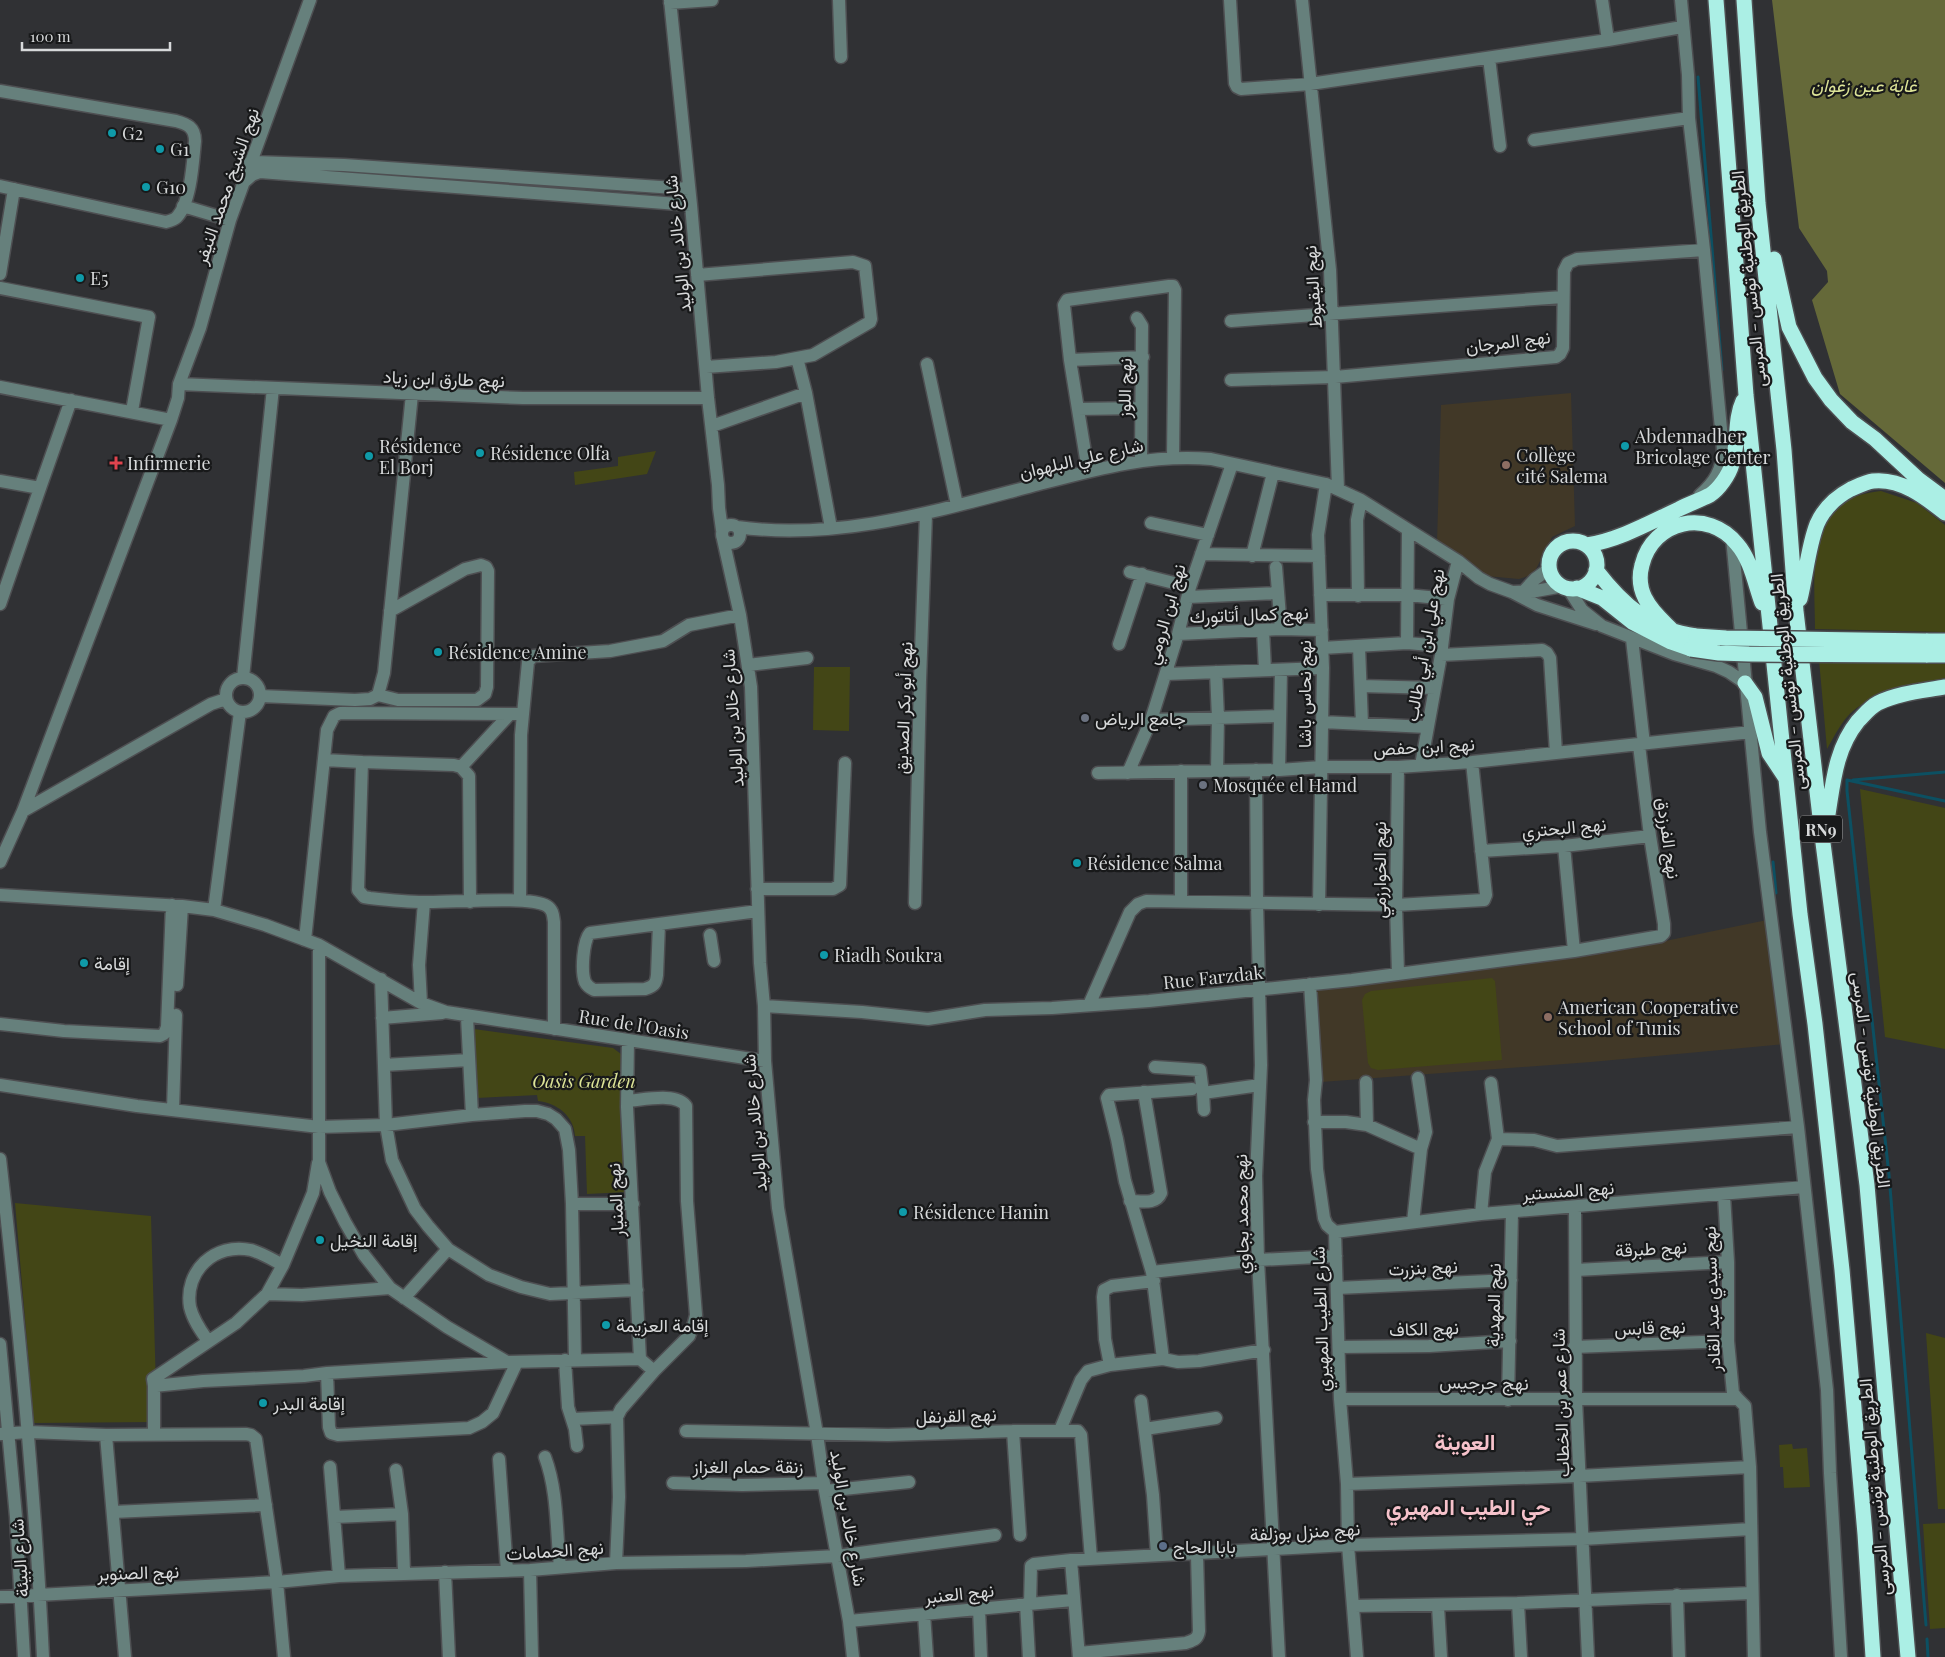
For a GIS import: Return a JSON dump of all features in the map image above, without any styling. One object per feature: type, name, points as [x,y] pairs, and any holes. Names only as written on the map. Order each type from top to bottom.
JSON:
[{"type":"highway","name":"الطريق الوطنية تونس - المرسى","points":[[1716,0],[1746,395],[1800,914],[1816,1024],[1842,1270],[1864,1524],[1873,1657]]},
{"type":"highway","name":"الطريق الوطنية تونس - المرسى","points":[[1744,0],[1758,204],[1784,450],[1796,612],[1823,843],[1867,1185],[1908,1657]]},
{"type":"highway","points":[[1758,204],[1770,241],[1790,327],[1814,378],[1831,400],[1852,422],[1875,439],[1918,479],[1945,499]]},
{"type":"highway","points":[[1587,545],[1608,542],[1711,494],[1719,486],[1732,466],[1737,448],[1741,404],[1746,395]]},
{"type":"highway","points":[[1796,612],[1808,568],[1812,539],[1818,524],[1829,505],[1845,492],[1872,481],[1894,483],[1913,490],[1945,513]]},
{"type":"highway","points":[[1672,630],[1651,608],[1644,596],[1640,582],[1641,570],[1645,554],[1652,542],[1677,524],[1685,523],[1708,525],[1732,538],[1744,553],[1769,624]]},
{"type":"highway","points":[[1569,588],[1585,585],[1592,579],[1596,570],[1593,552],[1587,545],[1578,541],[1560,544],[1553,551],[1549,559],[1549,569],[1552,576],[1569,588],[1602,598],[1632,622],[1672,642],[1694,642]]},
{"type":"highway","points":[[1596,570],[1612,590],[1635,611],[1663,628],[1672,630],[1694,642],[1719,652],[1749,654],[1926,648],[1945,642]]},
{"type":"highway","points":[[1926,648],[1945,655]]},
{"type":"highway","points":[[1746,683],[1755,697],[1769,753],[1787,780]]},
{"type":"highway","points":[[1823,843],[1836,763],[1842,747],[1865,713],[1877,703],[1901,695],[1945,687]]},
{"type":"street","name":"نهج الشيخ محمد النيفر","points":[[0,862],[23,811],[171,420],[178,398],[179,384],[200,328],[230,220],[310,0]]},
{"type":"street","points":[[670,2],[712,0]]},
{"type":"street","points":[[839,0],[841,57]]},
{"type":"street","points":[[1230,0],[1235,83],[1241,89],[1310,84],[1608,40],[1682,27]]},
{"type":"street","name":"نهج اليقبوط","points":[[1302,0],[1330,270],[1334,377],[1332,486]]},
{"type":"street","points":[[1602,0],[1608,40]]},
{"type":"street","points":[[1680,0],[1722,460],[1715,479],[1692,503]]},
{"type":"street","name":"شارع خالد بن الوليد","points":[[670,2],[692,205],[708,398],[718,485],[718,508],[740,615],[751,687],[754,736],[757,889],[764,1006],[765,1061],[778,1208],[817,1434],[824,1487],[849,1621],[853,1657]]},
{"type":"street","points":[[1489,58],[1500,146]]},
{"type":"street","points":[[0,91],[187,124],[193,129],[195,141],[190,181],[183,206],[176,219],[166,222],[0,186]]},
{"type":"street","points":[[1534,140],[1690,118]]},
{"type":"street","points":[[250,162],[344,165],[689,189]]},
{"type":"street","points":[[244,182],[252,175],[260,172],[692,205]]},
{"type":"street","points":[[0,274],[14,189]]},
{"type":"street","points":[[183,206],[230,220]]},
{"type":"street","name":"نهج المرجان","points":[[1231,380],[1334,377],[1556,357],[1563,348],[1564,271],[1568,263],[1577,259],[1704,250]]},
{"type":"street","points":[[697,275],[853,262],[865,266],[871,319],[870,322],[813,355],[776,362],[706,367]]},
{"type":"street","points":[[1088,471],[1070,360],[1064,305],[1067,300],[1173,286],[1175,290],[1173,458]]},
{"type":"street","points":[[0,288],[149,317],[132,411]]},
{"type":"street","points":[[1232,321],[1564,297]]},
{"type":"street","name":"نهج اللوز","points":[[1137,318],[1142,326],[1143,358],[1141,460]]},
{"type":"street","points":[[798,358],[831,528]]},
{"type":"street","points":[[1070,360],[1143,358]]},
{"type":"street","points":[[927,364],[957,505]]},
{"type":"street","name":"نهج طارق ابن زياد","points":[[179,384],[533,398],[708,398]]},
{"type":"street","points":[[0,387],[171,420]]},
{"type":"street","points":[[243,678],[273,388]]},
{"type":"street","points":[[712,426],[806,393]]},
{"type":"street","points":[[378,695],[384,673],[412,394]]},
{"type":"street","points":[[0,604],[6,571],[40,488],[71,400]]},
{"type":"street","points":[[1078,409],[1141,408]]},
{"type":"street","name":"شارع علي البلهوان","points":[[736,527],[777,531],[874,523],[926,514],[1088,471],[1141,460],[1173,458],[1211,459],[1332,486],[1361,500],[1458,561],[1479,578],[1490,584],[1518,592]]},
{"type":"street","name":"نهج ابن الرومي","points":[[1128,773],[1151,720],[1201,554],[1232,464]]},
{"type":"street","points":[[1252,556],[1273,473]]},
{"type":"street","points":[[0,481],[40,488]]},
{"type":"street","name":"شارع خالد بن الوليد","points":[[718,485],[736,527]]},
{"type":"street","name":"نهج نحاس باشا","points":[[1319,904],[1323,668],[1318,535],[1332,486]]},
{"type":"street","points":[[1358,596],[1357,520],[1361,500]]},
{"type":"street","name":"نهج أبو بكر الصديق","points":[[915,904],[926,514]]},
{"type":"street","points":[[1151,523],[1208,535]]},
{"type":"street","points":[[736,541],[740,533],[736,527],[728,525],[723,534],[728,543],[777,531]]},
{"type":"street","points":[[1407,643],[1408,530]]},
{"type":"street","points":[[1732,538],[1760,832],[1798,1128],[1827,1390],[1830,1482],[1841,1657]]},
{"type":"street","name":"شارع خالد بن الوليد","points":[[733,581],[736,541]]},
{"type":"street","points":[[1201,554],[1319,556]]},
{"type":"street","name":"نهج علي ابن أبي طالب","points":[[1421,765],[1442,651],[1448,599],[1458,561]]},
{"type":"street","points":[[260,696],[355,700],[370,699],[378,695],[398,700],[477,700],[485,694],[487,687],[488,571],[486,568],[481,565],[465,569],[390,611]]},
{"type":"street","points":[[1276,567],[1281,629]]},
{"type":"street","points":[[1518,592],[1549,569]]},
{"type":"street","points":[[1119,644],[1136,573],[1189,592],[1277,593]]},
{"type":"street","points":[[1518,592],[1569,588],[1582,610],[1602,626]]},
{"type":"street","points":[[1518,592],[1537,604],[1681,656],[1716,666],[1746,683]]},
{"type":"street","points":[[1320,595],[1408,595],[1448,599]]},
{"type":"street","points":[[520,900],[516,714],[528,662],[533,656],[610,651],[663,641],[689,625],[740,615]]},
{"type":"street","name":"نهج كمال أتاتورك","points":[[1178,634],[1281,629],[1322,630]]},
{"type":"street","points":[[1263,630],[1265,670]]},
{"type":"street","name":"نهج الفرزدق","points":[[1632,639],[1650,836],[1664,924],[1663,935]]},
{"type":"street","points":[[1322,648],[1407,643],[1442,651],[1542,650],[1548,653],[1550,658],[1556,754]]},
{"type":"street","points":[[1359,647],[1362,724]]},
{"type":"street","points":[[748,665],[807,658]]},
{"type":"street","points":[[1166,674],[1323,668]]},
{"type":"street","points":[[1279,770],[1281,670]]},
{"type":"street","points":[[1216,672],[1218,718],[1217,771]]},
{"type":"street","points":[[243,678],[253,681],[260,696],[258,702],[251,710],[240,712],[231,707],[226,699],[227,689],[230,684],[243,678]]},
{"type":"street","points":[[1361,686],[1435,688]]},
{"type":"street","points":[[23,811],[211,704],[226,699]]},
{"type":"street","points":[[214,910],[240,712]]},
{"type":"street","points":[[305,940],[324,760],[330,722],[334,716],[340,713],[516,714]]},
{"type":"street","points":[[461,767],[516,714]]},
{"type":"street","points":[[1151,720],[1280,716]]},
{"type":"street","points":[[1322,722],[1427,727]]},
{"type":"street","name":"نهج ابن حفص","points":[[1098,773],[1279,770],[1321,766],[1398,767],[1556,754],[1750,732]]},
{"type":"street","points":[[324,760],[454,765],[461,767],[469,776],[470,902]]},
{"type":"street","points":[[362,762],[358,890],[364,897],[370,898],[424,902],[520,900],[547,906],[553,912],[554,1029]]},
{"type":"street","points":[[1089,1005],[1130,912],[1138,904],[1146,901],[1180,900],[1396,905],[1484,900],[1486,895],[1472,762]]},
{"type":"street","points":[[757,889],[832,889],[840,885],[845,763]]},
{"type":"street","name":"نهج الخوارزمي","points":[[1398,767],[1396,905],[1398,973]]},
{"type":"street","name":"نهج محمد بجاوي","points":[[1256,770],[1260,1085],[1256,1176],[1258,1260],[1275,1550],[1279,1657]]},
{"type":"street","points":[[1180,900],[1181,771]]},
{"type":"street","name":"نهج البحتري","points":[[1481,850],[1564,846],[1650,836]]},
{"type":"street","points":[[1564,846],[1574,952]]},
{"type":"street","points":[[0,895],[214,910],[265,925],[319,945],[421,1003],[446,1012]]},
{"type":"street","points":[[421,1003],[420,965],[424,902]]},
{"type":"street","points":[[0,1024],[83,1032],[160,1036],[164,1034],[167,1027],[177,906]]},
{"type":"street","points":[[173,1110],[177,906]]},
{"type":"street","points":[[659,924],[657,975],[656,982],[652,987],[645,989],[594,990],[588,987],[584,976],[584,942],[590,933],[758,911]]},
{"type":"street","points":[[710,935],[714,962]]},
{"type":"street","name":"Rue Farzdak","points":[[764,1006],[862,1012],[928,1019],[985,1010],[1052,1008],[1149,1001],[1310,984],[1574,952],[1663,935]]},
{"type":"street","points":[[154,1434],[153,1379],[236,1323],[267,1294],[283,1265],[314,1193],[319,1162],[319,945]]},
{"type":"street","points":[[380,979],[386,1125],[392,1160],[415,1209],[448,1249],[489,1275],[521,1287],[550,1294],[637,1290]]},
{"type":"street","name":"شارع الطيب المهيري","points":[[1310,984],[1316,1080],[1314,1100],[1316,1169],[1324,1218],[1327,1225],[1335,1232],[1340,1399],[1347,1484],[1348,1545],[1358,1657]]},
{"type":"street","points":[[382,1018],[446,1012]]},
{"type":"street","name":"Rue de l'Oasis","points":[[446,1012],[498,1022],[765,1061]]},
{"type":"street","points":[[467,1017],[472,1115]]},
{"type":"street","name":"نهج المنيار","points":[[628,1040],[627,1101],[640,1359]]},
{"type":"street","points":[[384,1065],[469,1060]]},
{"type":"street","points":[[1155,1066],[1200,1070],[1197,1091],[1204,1110]]},
{"type":"street","points":[[1413,1222],[1421,1149],[1426,1132],[1418,1078]]},
{"type":"street","points":[[1366,1082],[1367,1125]]},
{"type":"street","points":[[1481,1214],[1485,1172],[1498,1139],[1490,1083]]},
{"type":"street","points":[[0,1085],[173,1110],[319,1127],[386,1125],[472,1115],[537,1111],[556,1119],[565,1128],[568,1141],[575,1294],[567,1401],[577,1446]]},
{"type":"street","points":[[1163,1359],[1153,1277],[1130,1201],[1107,1098],[1109,1095],[1144,1092],[1197,1091],[1260,1085]]},
{"type":"street","points":[[1130,1201],[1157,1200],[1161,1193],[1144,1092]]},
{"type":"street","points":[[616,1563],[619,1497],[617,1417],[621,1409],[654,1371],[689,1336],[696,1314],[687,1201],[686,1106],[681,1100],[673,1098],[627,1101]]},
{"type":"street","points":[[1314,1122],[1346,1122],[1367,1125],[1421,1149]]},
{"type":"street","points":[[1498,1139],[1534,1140],[1557,1146],[1798,1128]]},
{"type":"street","name":"شارع البيئة","points":[[0,1159],[17,1303],[40,1594],[43,1657]]},
{"type":"street","points":[[319,1162],[330,1192],[345,1222],[364,1254],[390,1288],[447,1327],[512,1362]]},
{"type":"street","name":"نهج المنستير","points":[[1335,1232],[1481,1214],[1804,1187]]},
{"type":"street","name":"نهج سيدي عبد القادر","points":[[1724,1195],[1728,1262],[1728,1342],[1733,1393],[1741,1402],[1750,1467],[1754,1657]]},
{"type":"street","points":[[572,1204],[633,1204]]},
{"type":"street","name":"شارع عمر بن الخطاب","points":[[1575,1207],[1574,1347],[1588,1657]]},
{"type":"street","name":"نهج المهدية","points":[[1508,1400],[1512,1212]]},
{"type":"street","points":[[208,1341],[197,1325],[190,1308],[192,1280],[199,1266],[210,1256],[226,1250],[239,1249],[251,1250],[283,1265]]},
{"type":"street","points":[[404,1298],[448,1249]]},
{"type":"street","points":[[1110,1365],[1105,1340],[1103,1297],[1104,1290],[1112,1286],[1153,1277],[1258,1260],[1336,1256]]},
{"type":"street","name":"نهج طبرقة","points":[[1576,1270],[1728,1262]]},
{"type":"street","name":"نهج بنزرت","points":[[1337,1288],[1511,1280]]},
{"type":"street","points":[[267,1294],[302,1295],[390,1288]]},
{"type":"street","name":"نهج الكاف","points":[[1339,1347],[1428,1346],[1510,1341]]},
{"type":"street","name":"نهج قابس","points":[[1574,1347],[1728,1342]]},
{"type":"street","name":"شارع البيئة","points":[[0,1344],[4,1434],[16,1517],[24,1657]]},
{"type":"street","points":[[1060,1430],[1084,1375],[1088,1371],[1110,1365],[1163,1359],[1178,1362],[1199,1361],[1264,1350]]},
{"type":"street","points":[[154,1386],[327,1373],[570,1360],[640,1359],[654,1371]]},
{"type":"street","points":[[327,1373],[328,1426],[332,1433],[338,1435],[391,1433],[469,1428],[482,1422],[493,1413],[512,1362]]},
{"type":"street","name":"نهج جرجيس","points":[[1340,1399],[1741,1402]]},
{"type":"street","points":[[1141,1401],[1153,1495],[1157,1555]]},
{"type":"street","points":[[572,1419],[617,1417]]},
{"type":"street","points":[[1145,1429],[1216,1418]]},
{"type":"street","name":"نهج القرنفل","points":[[686,1431],[888,1435],[1074,1430],[1081,1435],[1091,1559]]},
{"type":"street","points":[[1013,1431],[1020,1535]]},
{"type":"street","points":[[4,1434],[28,1432],[106,1435],[246,1434],[254,1437],[256,1439],[277,1582],[284,1657]]},
{"type":"street","points":[[106,1435],[125,1657]]},
{"type":"street","points":[[545,1457],[555,1494],[556,1534],[560,1567]]},
{"type":"street","points":[[498,1459],[507,1571]]},
{"type":"street","points":[[330,1467],[339,1576]]},
{"type":"street","points":[[1347,1484],[1579,1476],[1750,1467]]},
{"type":"street","points":[[396,1470],[402,1514],[404,1572]]},
{"type":"street","name":"زنقة حمام الغزاز","points":[[673,1483],[824,1487],[909,1482]]},
{"type":"street","points":[[113,1512],[266,1505]]},
{"type":"street","points":[[335,1517],[402,1514]]},
{"type":"street","name":"نهج منزل بوزلفة","points":[[1028,1604],[1031,1566],[1070,1560],[1157,1555],[1197,1555],[1348,1545],[1583,1538],[1752,1529]]},
{"type":"street","name":"نهج الحمامات","points":[[277,1582],[404,1572],[507,1571],[616,1563],[746,1561],[837,1556],[995,1535]]},
{"type":"street","points":[[1070,1560],[1079,1655],[1186,1643],[1198,1637],[1197,1555]]},
{"type":"street","points":[[530,1570],[532,1657]]},
{"type":"street","points":[[444,1572],[449,1657]]},
{"type":"street","name":"نهج الصنوبر","points":[[0,1597],[277,1582]]},
{"type":"street","points":[[1354,1606],[1438,1606],[1752,1593]]},
{"type":"street","points":[[1677,1595],[1679,1657]]},
{"type":"street","name":"نهج العنبر","points":[[849,1621],[1073,1600]]},
{"type":"street","points":[[1518,1603],[1521,1657]]},
{"type":"street","points":[[1028,1604],[1029,1657]]},
{"type":"street","points":[[1438,1606],[1441,1657]]},
{"type":"street","points":[[979,1608],[981,1657]]},
{"type":"street","points":[[924,1614],[927,1657]]},
{"type":"shaded area","name":"Collège cité Salema","points":[[1571,393],[1575,526],[1552,537],[1536,569],[1528,576],[1519,579],[1486,576],[1437,543],[1441,405]]},
{"type":"shaded area","name":"American Cooperative School of Tunis","points":[[1767,920],[1785,1044],[1591,1062],[1321,1082],[1313,991],[1607,953]]},
{"type":"green space","name":"غابة عين زغوان","points":[[1772,0],[1945,0],[1945,483],[1840,394],[1812,300],[1828,282],[1827,271],[1799,228]]},
{"type":"green space","points":[[656,451],[647,474],[575,485],[574,472],[618,466],[618,457]]},
{"type":"green space","points":[[1881,491],[1917,503],[1945,525],[1945,632],[1815,629],[1815,564],[1822,532],[1828,518],[1838,506],[1852,497]]},
{"type":"green space","points":[[1819,660],[1945,664],[1945,678],[1884,694],[1862,705],[1845,719],[1827,749]]},
{"type":"green space","points":[[814,667],[850,667],[849,731],[813,730]]},
{"type":"green space","points":[[1860,789],[1945,808],[1945,1049],[1885,1037]]},
{"type":"green space","points":[[1492,978],[1495,981],[1502,1060],[1378,1070],[1371,1068],[1368,1063],[1362,1000],[1365,994],[1371,991]]},
{"type":"green space","name":"Oasis Garden","points":[[474,1029],[613,1048],[621,1054],[627,1192],[587,1194],[585,1136],[575,1136],[568,1117],[552,1104],[538,1101],[537,1095],[477,1098]]},
{"type":"green space","points":[[15,1203],[151,1216],[157,1422],[34,1423]]},
{"type":"green space","points":[[1926,1333],[1945,1338],[1945,1509],[1938,1509]]},
{"type":"green space","points":[[1792,1444],[1793,1449],[1807,1448],[1810,1487],[1784,1488],[1783,1467],[1780,1467],[1779,1445]]},
{"type":"green space","points":[[1945,1523],[1945,1628],[1930,1629],[1923,1524]]},
{"type":"waterway","points":[[1698,77],[1722,370]]},
{"type":"waterway","points":[[1853,780],[1945,772]]},
{"type":"waterway","points":[[1847,780],[1889,1175],[1926,1625]]},
{"type":"waterway","points":[[1847,780],[1945,801]]},
{"type":"waterway","points":[[1773,862],[1776,893]]},
{"type":"waterway","points":[[1927,1639],[1928,1657]]},
{"type":"place","name":"G2","points":[[112,133]]},
{"type":"place","name":"G1","points":[[160,149]]},
{"type":"place","name":"G10","points":[[146,187]]},
{"type":"place","name":"E5","points":[[80,278]]},
{"type":"place","name":"Abdennadher Bricolage Center","points":[[1625,446]]},
{"type":"place","name":"Résidence Olfa","points":[[480,453]]},
{"type":"place","name":"Résidence El Borj","points":[[369,456]]},
{"type":"place","name":"Infirmerie","points":[[116,463]]},
{"type":"place","name":"Collège cité Salema","points":[[1506,465]]},
{"type":"place","name":"Résidence Amine","points":[[438,652]]},
{"type":"place","name":"جامع الرياض","points":[[1085,718]]},
{"type":"place","name":"Mosquée el Hamd","points":[[1203,785]]},
{"type":"place","name":"Résidence Salma","points":[[1077,863]]},
{"type":"place","name":"Riadh Soukra","points":[[824,955]]},
{"type":"place","name":"إقامة","points":[[84,963]]},
{"type":"place","name":"American Cooperative School of Tunis","points":[[1548,1017]]},
{"type":"place","name":"Résidence Hanin","points":[[903,1212]]},
{"type":"place","name":"إقامة النخيل","points":[[320,1240]]},
{"type":"place","name":"إقامة العزيمة","points":[[606,1325]]},
{"type":"place","name":"إقامة البدر","points":[[263,1403]]},
{"type":"place","name":"بابا الحاج","points":[[1163,1546]]},
{"type":"district","name":"العوينة","points":[[1465,1441]]},
{"type":"district","name":"حي الطيب المهيري","points":[[1468,1506]]}]
